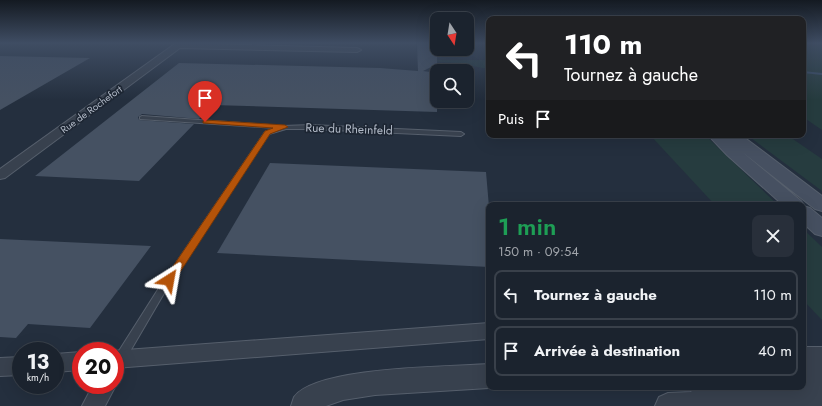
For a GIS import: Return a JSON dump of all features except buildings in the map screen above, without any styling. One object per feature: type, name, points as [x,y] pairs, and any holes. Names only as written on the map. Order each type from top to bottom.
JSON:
[{"type":"main road","points":[[719,138],[791,202]]},
{"type":"main road","points":[[735,138],[822,205]]},
{"type":"main road","points":[[806,215],[822,228]]},
{"type":"street","name":"Rue de Rochefort","points":[[0,175],[155,62]]},
{"type":"street","name":"Rue du Rheinfeld","points":[[124,361],[486,331]]},
{"type":"street","points":[[806,358],[822,358]]},
{"type":"street","points":[[0,367],[12,366]]},
{"type":"street","points":[[304,406],[322,394],[346,387],[380,383],[486,376]]},
{"type":"street","points":[[806,377],[822,376]]},
{"type":"street","points":[[675,406],[731,390]]},
{"type":"street","points":[[92,406],[99,394]]},
{"type":"street","points":[[668,406],[822,400]]},
{"type":"lane","points":[[142,118],[285,127]]},
{"type":"lane","name":"Rue du Rheinfeld","points":[[124,351],[267,133],[285,127],[311,127],[461,134]]},
{"type":"green space","points":[[442,62],[486,62],[486,68],[474,66],[474,64]]},
{"type":"green space","points":[[806,62],[822,62],[822,130],[806,119]]},
{"type":"green space","points":[[653,138],[708,138],[775,202],[712,202]]},
{"type":"green space","points":[[751,138],[791,138],[822,159],[822,191]]},
{"type":"green space","points":[[806,232],[822,247],[822,320],[806,303]]},
{"type":"waterway","points":[[806,72],[822,74]]},
{"type":"route","points":[[169,280],[267,133],[285,127],[205,122]]}]
